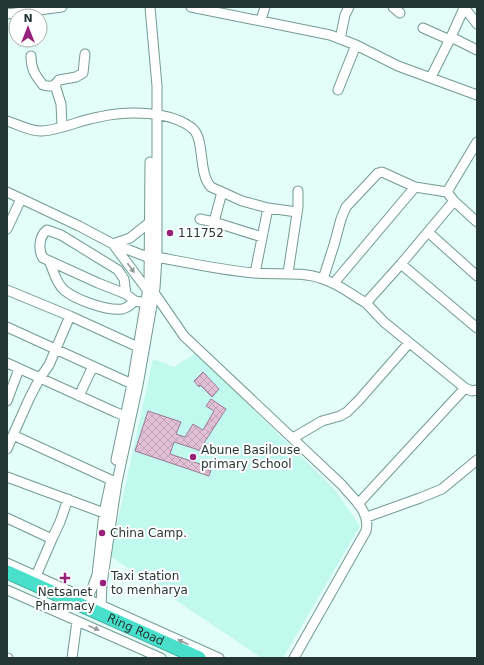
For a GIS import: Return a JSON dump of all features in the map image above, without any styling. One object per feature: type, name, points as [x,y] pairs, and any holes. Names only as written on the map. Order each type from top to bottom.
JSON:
[{"type":"highway","name":"Ring Road","points":[[7,572],[199,658]]},
{"type":"highway","name":"Ring Road","points":[[7,580],[181,658]]},
{"type":"street","points":[[7,14],[62,7]]},
{"type":"street","points":[[101,606],[102,584],[111,517],[128,417],[152,293],[154,114],[144,7]]},
{"type":"street","points":[[150,7],[156,86],[150,222],[153,257]]},
{"type":"street","points":[[191,7],[262,20],[330,35],[356,45],[398,66],[477,95]]},
{"type":"street","points":[[262,20],[264,7]]},
{"type":"street","points":[[340,39],[345,15],[349,7]]},
{"type":"street","points":[[465,9],[477,9]]},
{"type":"street","points":[[465,9],[477,24]]},
{"type":"street","points":[[431,77],[465,9]]},
{"type":"street","points":[[423,28],[451,38],[477,50]]},
{"type":"street","points":[[338,90],[356,45]]},
{"type":"street","points":[[31,56],[31,66],[43,85],[51,87],[55,86],[60,80],[76,77],[83,73],[84,54]]},
{"type":"street","points":[[55,86],[61,104],[62,126]]},
{"type":"street","points":[[7,121],[40,131],[99,116],[125,113],[154,114],[175,119],[195,130],[198,136],[202,163],[208,184],[211,187],[242,201],[268,208],[297,212]]},
{"type":"street","points":[[447,192],[477,142]]},
{"type":"street","points":[[323,278],[346,207],[378,173],[382,172],[415,187],[447,192],[454,201],[477,222]]},
{"type":"street","points":[[334,283],[415,187]]},
{"type":"street","points":[[288,273],[299,198],[298,190]]},
{"type":"street","points":[[7,192],[113,244],[153,257],[223,270],[255,273],[288,273],[323,278],[334,283],[366,303],[384,322],[465,388],[472,391],[477,390]]},
{"type":"street","points":[[214,222],[222,192]]},
{"type":"street","points":[[7,229],[21,199]]},
{"type":"street","points":[[366,303],[454,201]]},
{"type":"street","points":[[255,273],[268,208]]},
{"type":"street","points":[[200,218],[262,237]]},
{"type":"street","points":[[113,244],[130,238],[150,222]]},
{"type":"street","points":[[126,294],[124,279],[118,270],[61,234],[47,230],[44,233],[41,238],[41,255],[50,263],[126,294],[135,301],[146,303]]},
{"type":"street","points":[[428,232],[477,276]]},
{"type":"street","points":[[113,244],[184,336],[342,485],[367,517],[368,524],[366,531],[294,658]]},
{"type":"street","points":[[50,263],[56,280],[64,290],[84,301],[111,309],[123,309],[135,301]]},
{"type":"street","points":[[401,264],[477,328]]},
{"type":"street","points":[[7,290],[70,316],[138,347]]},
{"type":"street","points":[[87,599],[97,575],[104,513],[111,480],[128,417],[146,303],[152,293]]},
{"type":"street","points":[[7,449],[40,378],[49,365],[70,316]]},
{"type":"street","points":[[7,327],[132,384]]},
{"type":"street","points":[[293,438],[322,422],[347,412],[360,400],[409,343]]},
{"type":"street","points":[[7,363],[128,417]]},
{"type":"street","points":[[79,396],[93,366]]},
{"type":"street","points":[[7,401],[19,368]]},
{"type":"street","points":[[358,504],[465,388]]},
{"type":"street","points":[[13,435],[111,480]]},
{"type":"street","points":[[367,517],[420,498],[442,488],[477,460]]},
{"type":"street","points":[[7,477],[104,513]]},
{"type":"street","points":[[36,576],[60,522],[68,499]]},
{"type":"street","points":[[7,518],[52,539]]},
{"type":"street","points":[[7,563],[219,658]]},
{"type":"street","points":[[7,590],[77,621],[145,655],[161,658]]},
{"type":"street","points":[[72,658],[77,621]]},
{"type":"shaded area","points":[[196,353],[334,489],[360,526],[283,658],[262,658],[110,556],[153,359],[174,367]]},
{"type":"building","points":[[203,372],[219,389],[212,397],[194,381]]},
{"type":"building","points":[[211,399],[226,409],[204,443],[216,447],[214,455],[174,442],[170,454],[209,467],[208,470],[211,470],[209,476],[135,451],[148,411],[181,422],[176,434],[185,437],[193,424],[203,430],[214,411],[206,406]]},
{"type":"place","name":"111752","points":[[170,233]]},
{"type":"place","name":"Abune Basilouse primary School","points":[[193,457]]},
{"type":"place","name":"China Camp.","points":[[102,533]]},
{"type":"place","name":"Netsanet Pharmacy","points":[[65,578]]},
{"type":"place","name":"Taxi station to menharya","points":[[103,583]]}]
